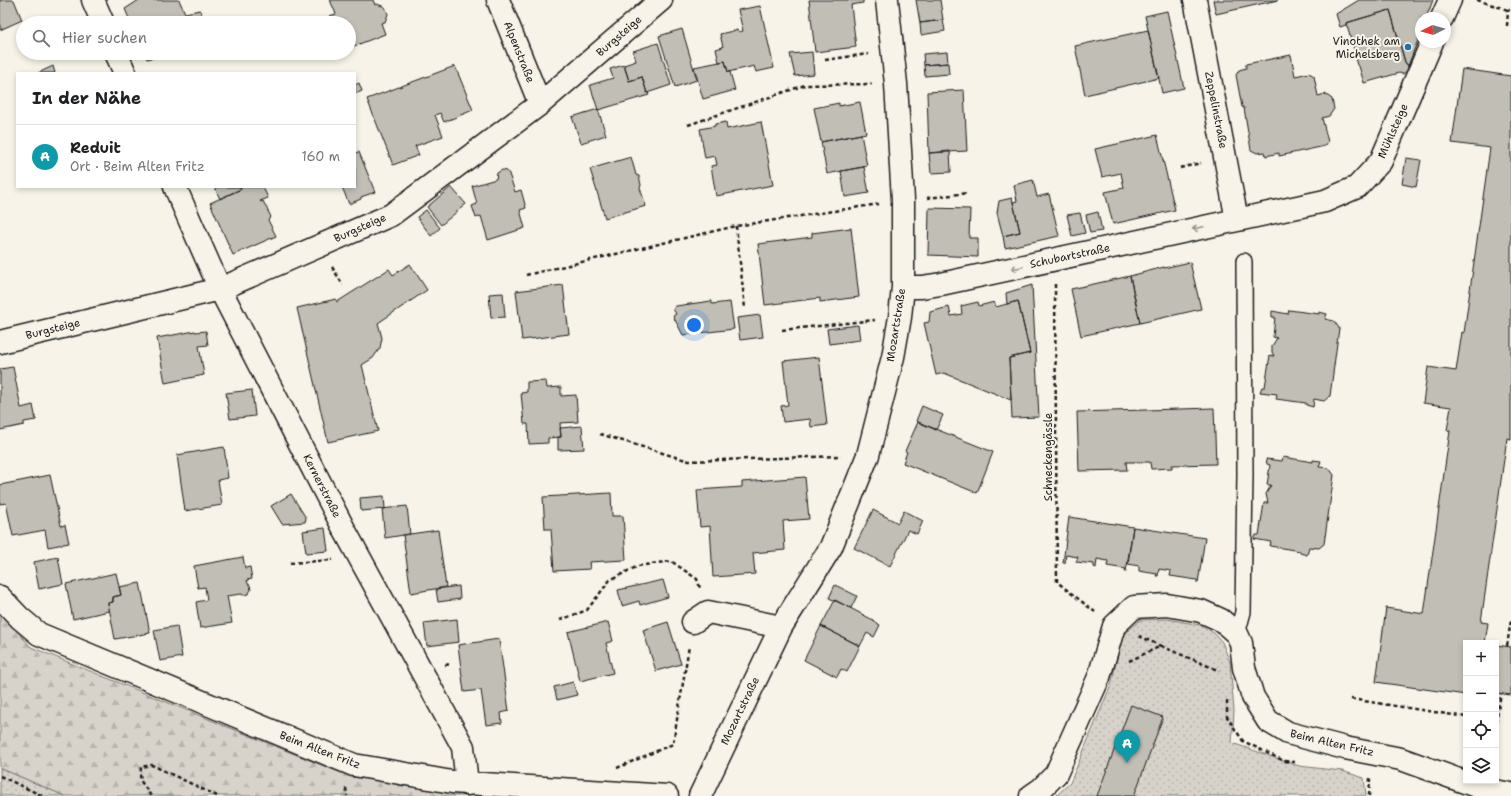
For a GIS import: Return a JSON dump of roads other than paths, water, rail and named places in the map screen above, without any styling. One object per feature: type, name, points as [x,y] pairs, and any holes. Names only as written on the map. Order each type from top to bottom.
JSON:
[{"type":"street","points":[[93,0],[100,16]]},
{"type":"street","name":"Alpenstraße","points":[[498,0],[540,104]]},
{"type":"street","name":"Burgsteige","points":[[0,342],[220,289],[391,215],[540,104],[661,0]]},
{"type":"street","name":"Mozartstraße","points":[[700,796],[781,627],[831,548],[868,455],[893,357],[900,318],[903,287],[903,200],[896,84],[887,0]]},
{"type":"street","name":"Zeppelinstraße","points":[[1195,0],[1237,220]]},
{"type":"street","points":[[1445,12],[1450,0]]},
{"type":"street","name":"Mühlsteige","points":[[1237,220],[1325,201],[1357,187],[1381,161],[1429,48]]},
{"type":"street","points":[[119,60],[125,72]]},
{"type":"street","name":"Kernerstraße","points":[[175,188],[220,289],[360,558],[463,747],[467,784]]},
{"type":"street","name":"Schubartstraße","points":[[903,287],[922,287],[941,284],[1237,220]]},
{"type":"street","name":"Beim Alten Fritz","points":[[0,597],[20,618],[40,634],[354,766],[467,784],[667,796]]},
{"type":"street","points":[[1031,796],[1041,789],[1056,774],[1099,677],[1114,626],[1134,607],[1167,605],[1201,611],[1220,620],[1237,634]]},
{"type":"street","points":[[700,617],[781,627]]},
{"type":"street","name":"Beim Alten Fritz","points":[[1237,634],[1241,643],[1244,668],[1253,697],[1268,721],[1288,734],[1345,748],[1401,759],[1487,792],[1511,794]]},
{"type":"lane","points":[[1237,634],[1243,612],[1245,490],[1244,261]]},
{"type":"place","name":"Vinothek am Michelsberg","points":[[1408,47]]},
{"type":"place","name":"Reduit","points":[[1127,763]]}]
